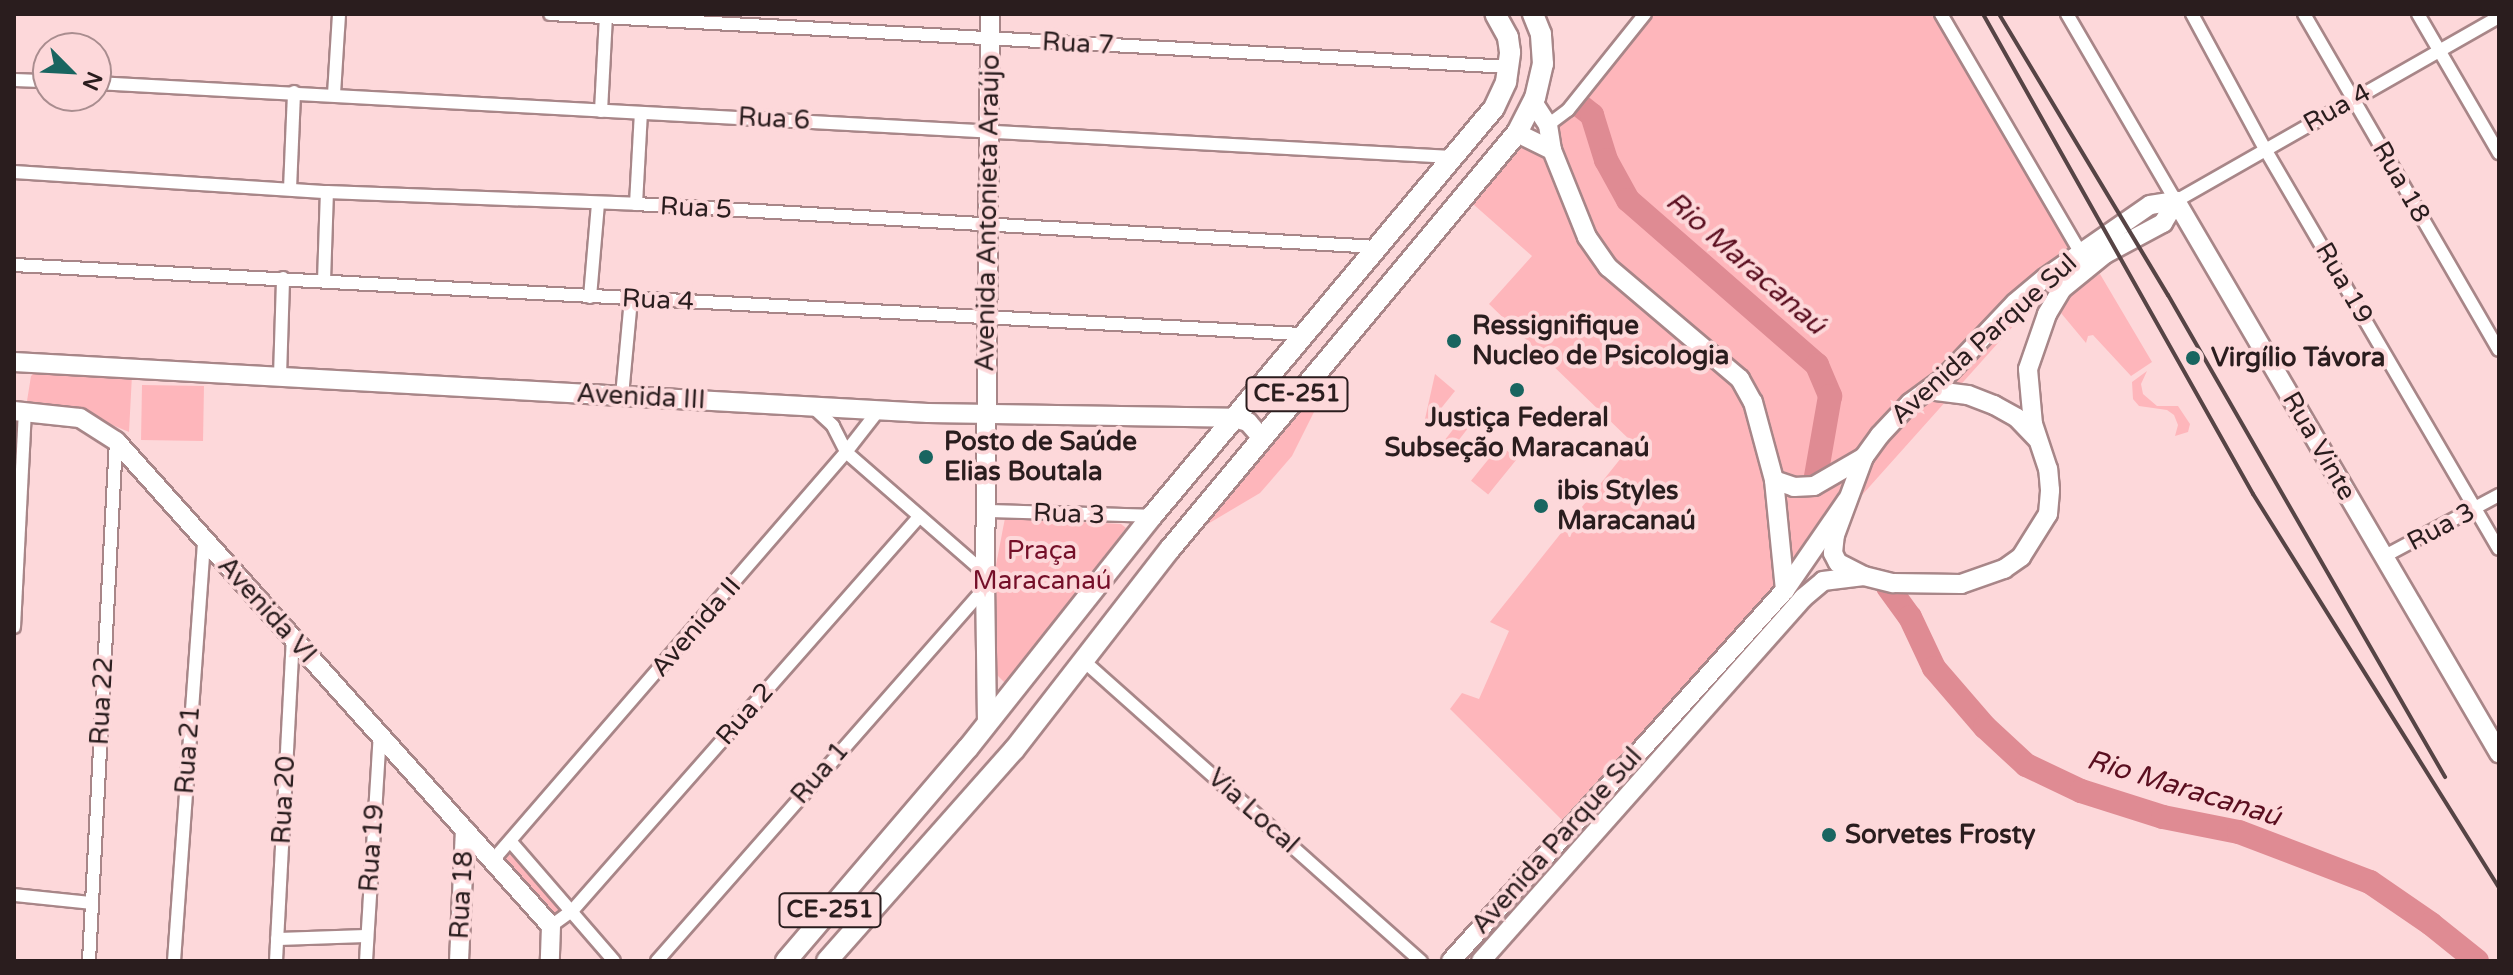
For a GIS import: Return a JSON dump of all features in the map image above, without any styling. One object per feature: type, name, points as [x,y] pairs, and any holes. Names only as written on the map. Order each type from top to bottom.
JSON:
[{"type":"main road","points":[[1495,14],[1508,37],[1510,67]]},
{"type":"main road","name":"CE-251","points":[[827,961],[1014,750],[1261,437],[1517,133],[1533,102],[1541,76],[1543,49],[1533,14]]},
{"type":"main road","name":"CE-251","points":[[786,961],[987,723],[1302,334],[1494,108],[1510,67]]},
{"type":"main road","points":[[1388,235],[1407,237],[1417,249]]},
{"type":"main road","points":[[873,858],[897,880]]},
{"type":"main road","points":[[847,890],[870,911]]},
{"type":"street","points":[[334,94],[339,14]]},
{"type":"street","name":"Rua 7","points":[[550,14],[646,16],[990,39],[1510,67]]},
{"type":"street","name":"Avenida Antonieta Araújo","points":[[987,723],[985,580],[990,14]]},
{"type":"street","points":[[1548,125],[1568,110],[1645,14]]},
{"type":"street","points":[[1941,14],[2080,252]]},
{"type":"street","name":"Rua Vinte","points":[[2067,14],[2499,753]]},
{"type":"street","name":"Rua 19","points":[[2192,14],[2265,149],[2499,549]]},
{"type":"street","name":"Rua 18","points":[[2304,14],[2499,350]]},
{"type":"street","points":[[2418,14],[2499,153]]},
{"type":"street","points":[[601,111],[606,17]]},
{"type":"street","name":"Rua 4","points":[[2176,201],[2499,17]]},
{"type":"street","name":"Rua 6","points":[[112,84],[1452,157]]},
{"type":"street","points":[[290,189],[294,92]]},
{"type":"street","points":[[1533,102],[1548,125],[1552,150],[1587,237],[1608,267],[1740,379],[1753,402],[1774,480],[1785,590]]},
{"type":"street","points":[[636,204],[641,113]]},
{"type":"street","points":[[1517,133],[1552,150]]},
{"type":"street","name":"Rua 5","points":[[14,172],[327,192],[636,204],[989,225],[1388,235]]},
{"type":"street","points":[[324,281],[327,192]]},
{"type":"street","name":"Avenida Parque Sul","points":[[2176,201],[2163,223],[2105,254],[2062,289],[2054,302],[2028,369],[2030,406],[2048,469],[2048,514],[2037,537],[2021,557],[1993,574],[1961,584],[1893,583],[1864,576],[1838,563],[1833,553],[1847,500],[1864,457],[1910,403],[1982,343],[2015,303],[2080,252],[2150,205],[2176,201]]},
{"type":"street","points":[[590,297],[598,204]]},
{"type":"street","name":"Rua 4","points":[[14,265],[1302,334]]},
{"type":"street","points":[[280,376],[283,278]]},
{"type":"street","points":[[622,396],[631,299]]},
{"type":"street","name":"Avenida III","points":[[14,364],[280,376],[878,411],[1233,418]]},
{"type":"street","points":[[1928,390],[1968,395],[1994,405],[2017,418],[2040,443]]},
{"type":"street","points":[[813,407],[833,426],[846,452],[985,580]]},
{"type":"street","points":[[14,627],[19,411]]},
{"type":"street","name":"Avenida VI","points":[[19,411],[80,418],[116,441],[551,926]]},
{"type":"street","name":"Avenida II","points":[[494,859],[878,411]]},
{"type":"street","points":[[1233,418],[1248,422],[1261,437]]},
{"type":"street","name":"Rua 22","points":[[89,961],[116,441]]},
{"type":"street","points":[[1774,480],[1794,487],[1814,486],[1864,457]]},
{"type":"street","name":"Rua 3","points":[[2383,557],[2499,495]]},
{"type":"street","name":"Avenida Parque Sul","points":[[1451,961],[1785,590],[1847,500]]},
{"type":"street","name":"Rua 3","points":[[987,511],[1152,516]]},
{"type":"street","name":"Rua 2","points":[[551,926],[572,911],[918,518]]},
{"type":"street","name":"Rua 21","points":[[174,961],[204,538]]},
{"type":"street","name":"Avenida Parque Sul","points":[[1481,961],[1803,598],[1823,581],[1864,576]]},
{"type":"street","name":"Rua 1","points":[[657,961],[985,580]]},
{"type":"street","name":"Rua 20","points":[[276,961],[293,639]]},
{"type":"street","name":"Via Local","points":[[1085,662],[1421,961]]},
{"type":"street","name":"Rua 19","points":[[366,961],[380,735]]},
{"type":"street","name":"Rua 18","points":[[459,961],[465,830]]},
{"type":"street","points":[[511,842],[614,961]]},
{"type":"street","points":[[14,895],[92,903]]},
{"type":"street","points":[[550,961],[551,926]]},
{"type":"street","points":[[277,939],[367,936]]},
{"type":"green space","points":[[1638,14],[1941,14],[2081,257],[2048,287],[1567,825],[1450,709],[1462,693],[1479,699],[1509,631],[1490,622],[1633,443],[1489,304],[1532,256],[1473,204],[1534,129],[1549,130],[1580,82]]},
{"type":"green space","points":[[2100,274],[2152,362],[2131,376],[2093,335],[2088,336],[2086,343],[2061,313],[2075,288]]},
{"type":"green space","points":[[38,369],[132,375],[129,432],[74,409],[27,401],[31,376]]},
{"type":"green space","points":[[2147,371],[2141,384],[2143,394],[2157,406],[2178,406],[2190,424],[2188,432],[2175,436],[2178,425],[2174,415],[2167,410],[2139,406],[2133,399],[2132,382]]},
{"type":"green space","points":[[1435,374],[1455,391],[1426,427],[1425,419]]},
{"type":"green space","points":[[1323,381],[1315,410],[1292,456],[1260,493],[1206,525]]},
{"type":"green space","points":[[142,385],[204,386],[203,441],[141,440]]},
{"type":"green space","points":[[1469,409],[1478,416],[1447,455],[1438,448]]},
{"type":"green space","points":[[1500,445],[1517,459],[1488,495],[1471,481]]},
{"type":"green space","name":"Praça Maracanaú","points":[[1005,518],[1121,524],[1126,528],[1006,684],[997,675],[996,565]]},
{"type":"green space","points":[[514,849],[563,911],[551,918],[501,863]]},
{"type":"waterway","name":"Rio Maracanaú","points":[[1578,104],[1592,115],[1606,160],[1628,200],[1817,365],[1830,396],[1815,482]]},
{"type":"waterway","name":"Rio Maracanaú","points":[[1888,587],[1910,617],[1934,668],[1985,727],[2026,765],[2081,791],[2163,817],[2239,832],[2370,882],[2431,924],[2477,961]]},
{"type":"railway","points":[[1983,14],[2253,494],[2499,888]]},
{"type":"railway","points":[[1999,14],[2168,295],[2445,777]]},
{"type":"place","name":"Ressignifique Nucleo de Psicologia","points":[[1454,341]]},
{"type":"place","name":"Virgílio Távora","points":[[2193,358]]},
{"type":"place","name":"Justiça Federal Subseção Maracanaú","points":[[1517,390]]},
{"type":"place","name":"Posto de Saúde Elias Boutala","points":[[926,457]]},
{"type":"place","name":"ibis Styles Maracanaú","points":[[1541,506]]},
{"type":"place","name":"Sorvetes Frosty","points":[[1829,835]]}]
